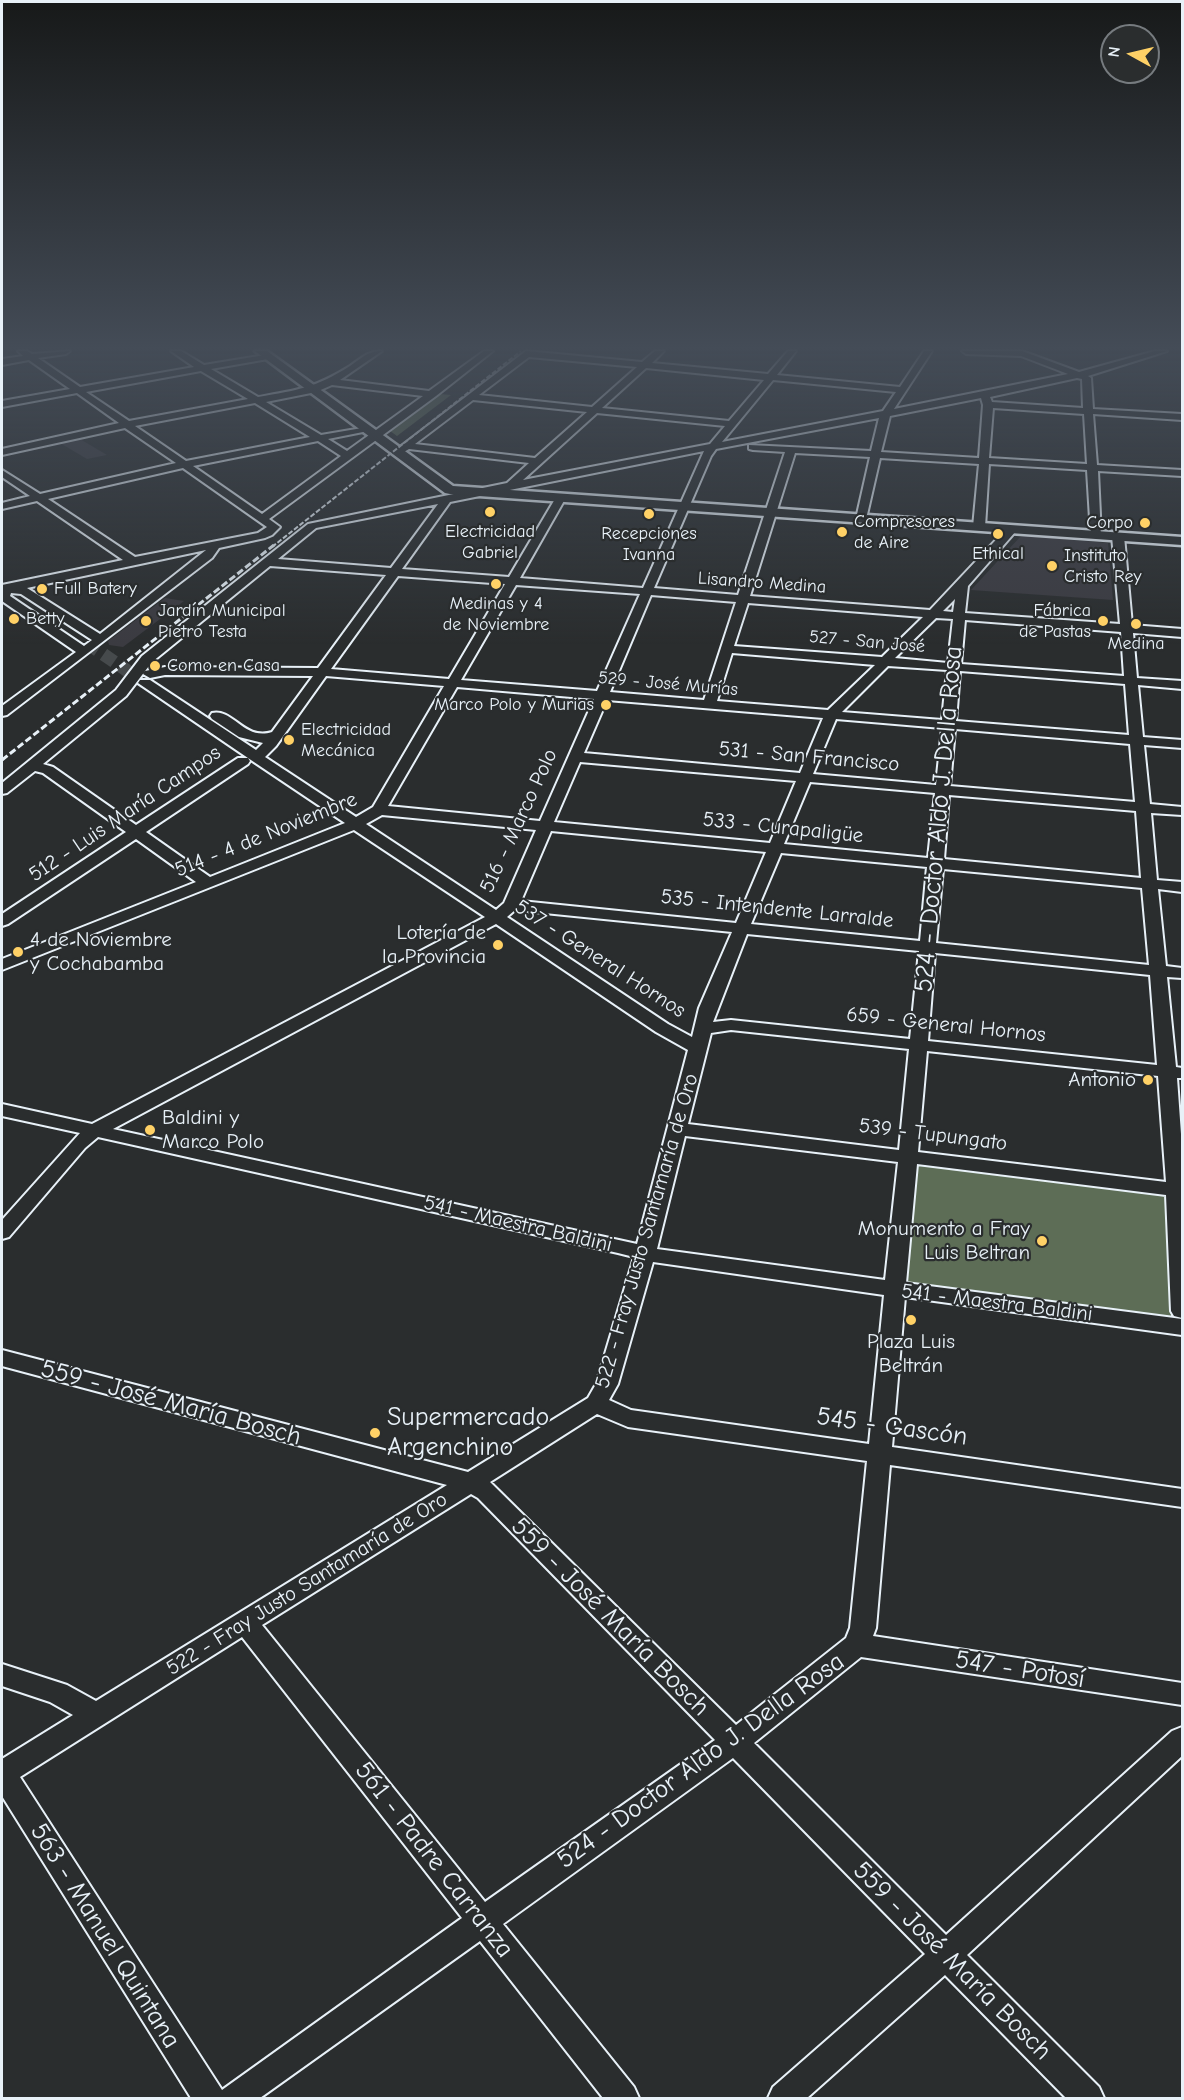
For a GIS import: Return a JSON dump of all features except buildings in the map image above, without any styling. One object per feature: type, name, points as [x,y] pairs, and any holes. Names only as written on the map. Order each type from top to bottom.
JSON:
[{"type":"main road","points":[[392,449],[445,493],[516,490]]},
{"type":"main road","points":[[534,481],[511,489],[560,498],[1182,541]]},
{"type":"street","points":[[4,589],[268,533],[274,527],[165,449]]},
{"type":"street","points":[[2,506],[260,449]]},
{"type":"street","points":[[338,449],[349,456]]},
{"type":"street","points":[[263,518],[349,456],[355,449]]},
{"type":"street","points":[[397,453],[404,449]]},
{"type":"street","points":[[435,449],[539,461]]},
{"type":"street","points":[[516,490],[539,461],[552,449]]},
{"type":"street","points":[[534,481],[705,449]]},
{"type":"street","name":"516 - Marco Polo","points":[[2,1232],[78,1144],[94,1131],[496,917],[511,905],[710,449]]},
{"type":"street","points":[[709,705],[791,449],[1182,473]]},
{"type":"street","points":[[861,519],[876,449]]},
{"type":"street","points":[[979,527],[984,449]]},
{"type":"street","points":[[1092,449],[1097,535]]},
{"type":"street","points":[[2,473],[133,561]]},
{"type":"street","points":[[144,676],[147,659],[312,526],[445,493]]},
{"type":"street","name":"512 - Luis María Campos","points":[[2,921],[136,834],[256,762],[394,572],[445,493]]},
{"type":"street","name":"514 - 4 de Noviembre","points":[[2,965],[355,824],[379,810],[560,498]]},
{"type":"street","name":"522 - Fray Justo Santamaría de Oro","points":[[2,1773],[596,1404],[607,1384],[645,1254],[705,1028],[708,1008],[831,715],[962,585],[1012,529]]},
{"type":"street","points":[[1118,536],[1157,970],[1175,1072],[1182,1311]]},
{"type":"street","points":[[4,707],[210,554],[215,545]]},
{"type":"street","name":"Lisandro Medina","points":[[267,562],[1182,633]]},
{"type":"street","name":"524 - Doctor Aldo J. Della Rosa","points":[[234,2098],[734,1742],[857,1645],[863,1628],[909,1156],[952,667],[962,585]]},
{"type":"street","points":[[4,589],[4,597],[90,644]]},
{"type":"street","points":[[4,589],[24,591],[90,644]]},
{"type":"street","points":[[4,589],[90,644]]},
{"type":"street","name":"527 - San José","points":[[727,649],[1182,685]]},
{"type":"street","name":"529 - José Murías","points":[[144,676],[165,672],[321,672],[1182,744]]},
{"type":"street","points":[[2,790],[130,684],[144,676]]},
{"type":"street","points":[[144,676],[253,739],[263,740],[274,736]]},
{"type":"street","name":"537 - General Hornos","points":[[144,676],[256,762]]},
{"type":"street","name":"537 - General Hornos","points":[[130,684],[355,824],[662,1028],[698,1048]]},
{"type":"street","name":"531 - San Francisco","points":[[576,757],[1182,811]]},
{"type":"street","points":[[31,765],[48,770],[207,882]]},
{"type":"street","name":"533 - Curapaligüe","points":[[379,810],[1182,887]]},
{"type":"street","name":"535 - Intendente Larralde","points":[[511,905],[1182,973]]},
{"type":"street","name":"659 - General Hornos","points":[[705,1028],[731,1025],[1175,1072]]},
{"type":"street","name":"541 - Maestra Baldini","points":[[2,1110],[618,1246],[645,1254],[896,1290],[1182,1327]]},
{"type":"street","name":"539 - Tupungato","points":[[678,1130],[1179,1189]]},
{"type":"street","name":"559 - José María Bosch","points":[[2,1358],[471,1482],[486,1491],[1088,2098]]},
{"type":"street","name":"545 - Gascón","points":[[596,1404],[627,1418],[1182,1498]]},
{"type":"street","name":"561 - Padre Carranza","points":[[245,1622],[623,2098]]},
{"type":"street","name":"547 - Potosí","points":[[857,1645],[1182,1694]]},
{"type":"street","points":[[2,1675],[58,1693],[96,1714]]},
{"type":"street","points":[[784,2098],[946,1955],[1182,1740]]},
{"type":"street","name":"563 - Manuel Quintana","points":[[2,1773],[208,2098]]},
{"type":"shaded area","points":[[70,449],[97,449],[107,455],[87,459]]},
{"type":"shaded area","name":"Instituto Cristo Rey","points":[[1020,537],[1108,543],[1113,600],[971,590]]},
{"type":"shaded area","name":"Jardín Municipal Pietro Testa","points":[[165,598],[184,601],[123,647],[109,645],[108,641]]},
{"type":"green space","points":[[917,1164],[1165,1193],[1176,1322],[907,1288]]},
{"type":"tunnel","points":[[87,643],[145,683]]},
{"type":"railway","points":[[272,547],[396,449]]},
{"type":"railway","points":[[2,760],[274,545]]},
{"type":"place","name":"Electricidad Gabriel","points":[[490,512]]},
{"type":"place","name":"Recepciones Ivanna","points":[[649,514]]},
{"type":"place","name":"Corpo","points":[[1145,523]]},
{"type":"place","name":"Compresores de Aire","points":[[842,532]]},
{"type":"place","name":"Ethical","points":[[998,534]]},
{"type":"place","name":"Instituto Cristo Rey","points":[[1052,566]]},
{"type":"place","name":"Medinas y 4 de Noviembre","points":[[496,584]]},
{"type":"place","name":"Full Batery","points":[[42,589]]},
{"type":"place","name":"Betty","points":[[14,619]]},
{"type":"place","name":"Jardín Municipal Pietro Testa","points":[[146,621]]},
{"type":"place","name":"Fábrica de Pastas","points":[[1103,621]]},
{"type":"place","name":"Medina","points":[[1136,624]]},
{"type":"place","name":"Como en Casa","points":[[155,666]]},
{"type":"place","name":"Marco Polo y Murias","points":[[606,705]]},
{"type":"place","name":"Electricidad Mecánica","points":[[289,740]]},
{"type":"place","name":"Lotería de la Provincia","points":[[498,945]]},
{"type":"place","name":"4 de Noviembre y Cochabamba","points":[[18,952]]},
{"type":"place","name":"Antonio","points":[[1148,1080]]},
{"type":"place","name":"Baldini y Marco Polo","points":[[150,1130]]},
{"type":"place","name":"Monumento a Fray Luis Beltran","points":[[1042,1241]]},
{"type":"place","name":"Plaza Luis Beltrán","points":[[911,1320]]},
{"type":"place","name":"Supermercado Argenchino","points":[[375,1433]]}]
